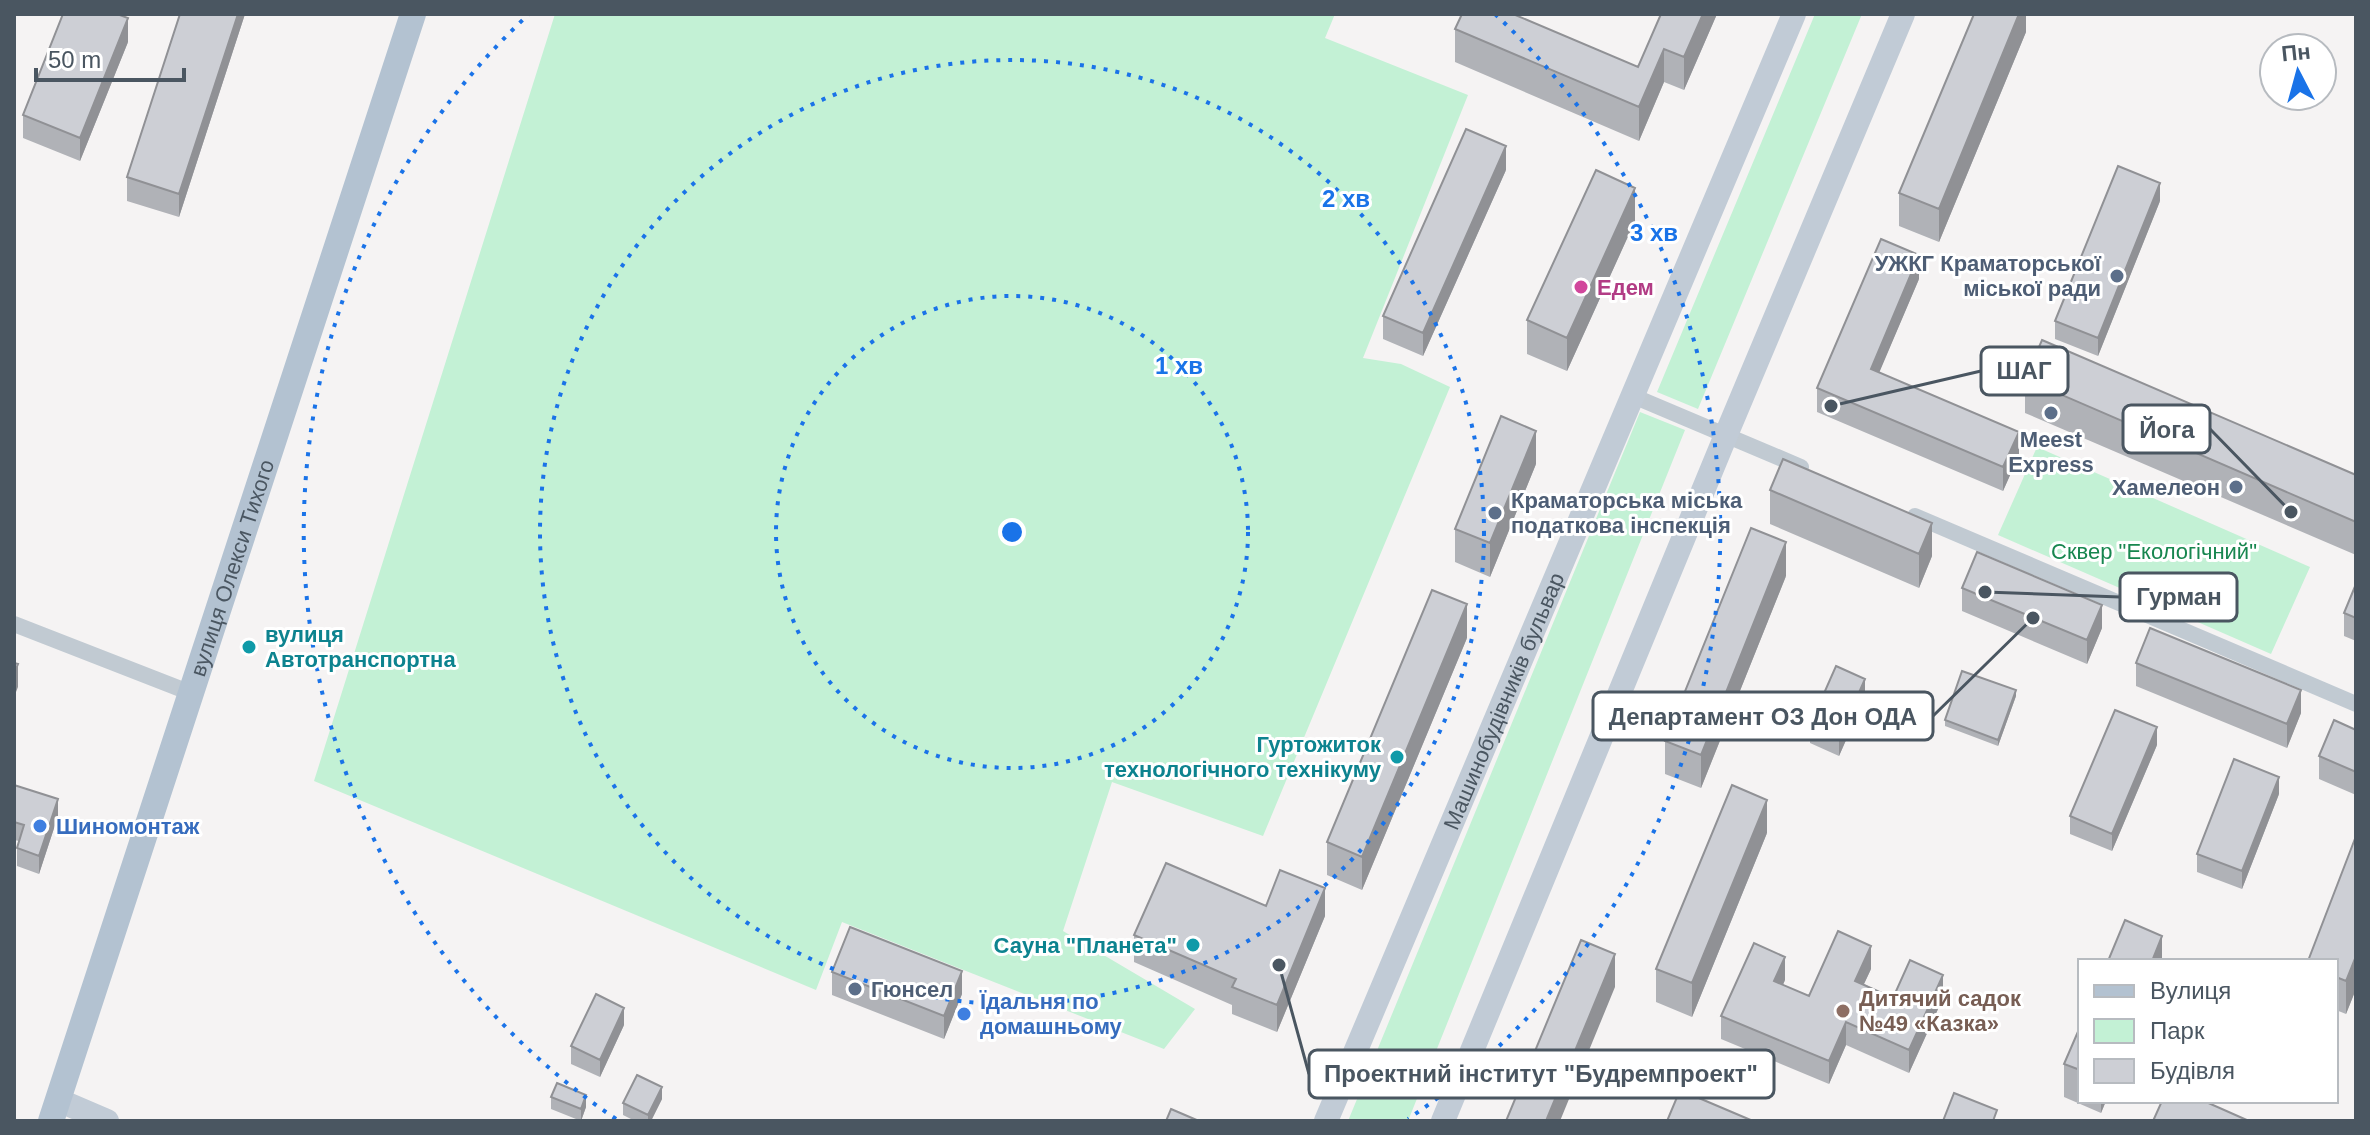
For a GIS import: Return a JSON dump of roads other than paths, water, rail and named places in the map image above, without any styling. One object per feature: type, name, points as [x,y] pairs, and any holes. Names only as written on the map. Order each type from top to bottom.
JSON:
[{"type":"main road","name":"вулиця Олекси Тихого","points":[[55,1111],[413,14]]},
{"type":"street","name":"Машинобудівників бульвар","points":[[1326,1121],[1794,14]]},
{"type":"street","points":[[1443,1121],[1903,14]]},
{"type":"street","points":[[1633,396],[1817,474]]},
{"type":"street","points":[[1904,511],[2356,704]]},
{"type":"street","points":[[14,624],[191,693]]},
{"type":"street","points":[[55,1111],[107,1121]]},
{"type":"place","name":"УЖКГ Краматорської міської ради","points":[[2117,276]]},
{"type":"place","name":"Едем","points":[[1581,287]]},
{"type":"place","name":"ШАГ","points":[[1831,406]]},
{"type":"place","name":"Meest Express","points":[[2051,413]]},
{"type":"place","name":"Хамелеон","points":[[2236,487]]},
{"type":"place","name":"Йога","points":[[2291,512]]},
{"type":"place","name":"Краматорська міська податкова інспекція","points":[[1495,513]]},
{"type":"place","name":"Гурман","points":[[1985,592]]},
{"type":"place","name":"Департамент ОЗ Дон ОДА","points":[[2033,618]]},
{"type":"place","name":"вулиця Автотранспортна","points":[[249,647]]},
{"type":"place","name":"Гуртожиток технологічного технікуму","points":[[1397,757]]},
{"type":"place","name":"Шиномонтаж","points":[[40,826]]},
{"type":"place","name":"Сауна \"Планета\"","points":[[1193,945]]},
{"type":"place","name":"Проектний інститут \"Будремпроект\"","points":[[1279,965]]},
{"type":"place","name":"Гюнсел","points":[[855,989]]},
{"type":"place","name":"Дитячий садок №49 «Казка»","points":[[1843,1011]]},
{"type":"place","name":"Їдальня по домашньому","points":[[964,1014]]},
{"type":"park label","name":"Сквер \"Екологічний\"","points":[[2154,551]]}]
